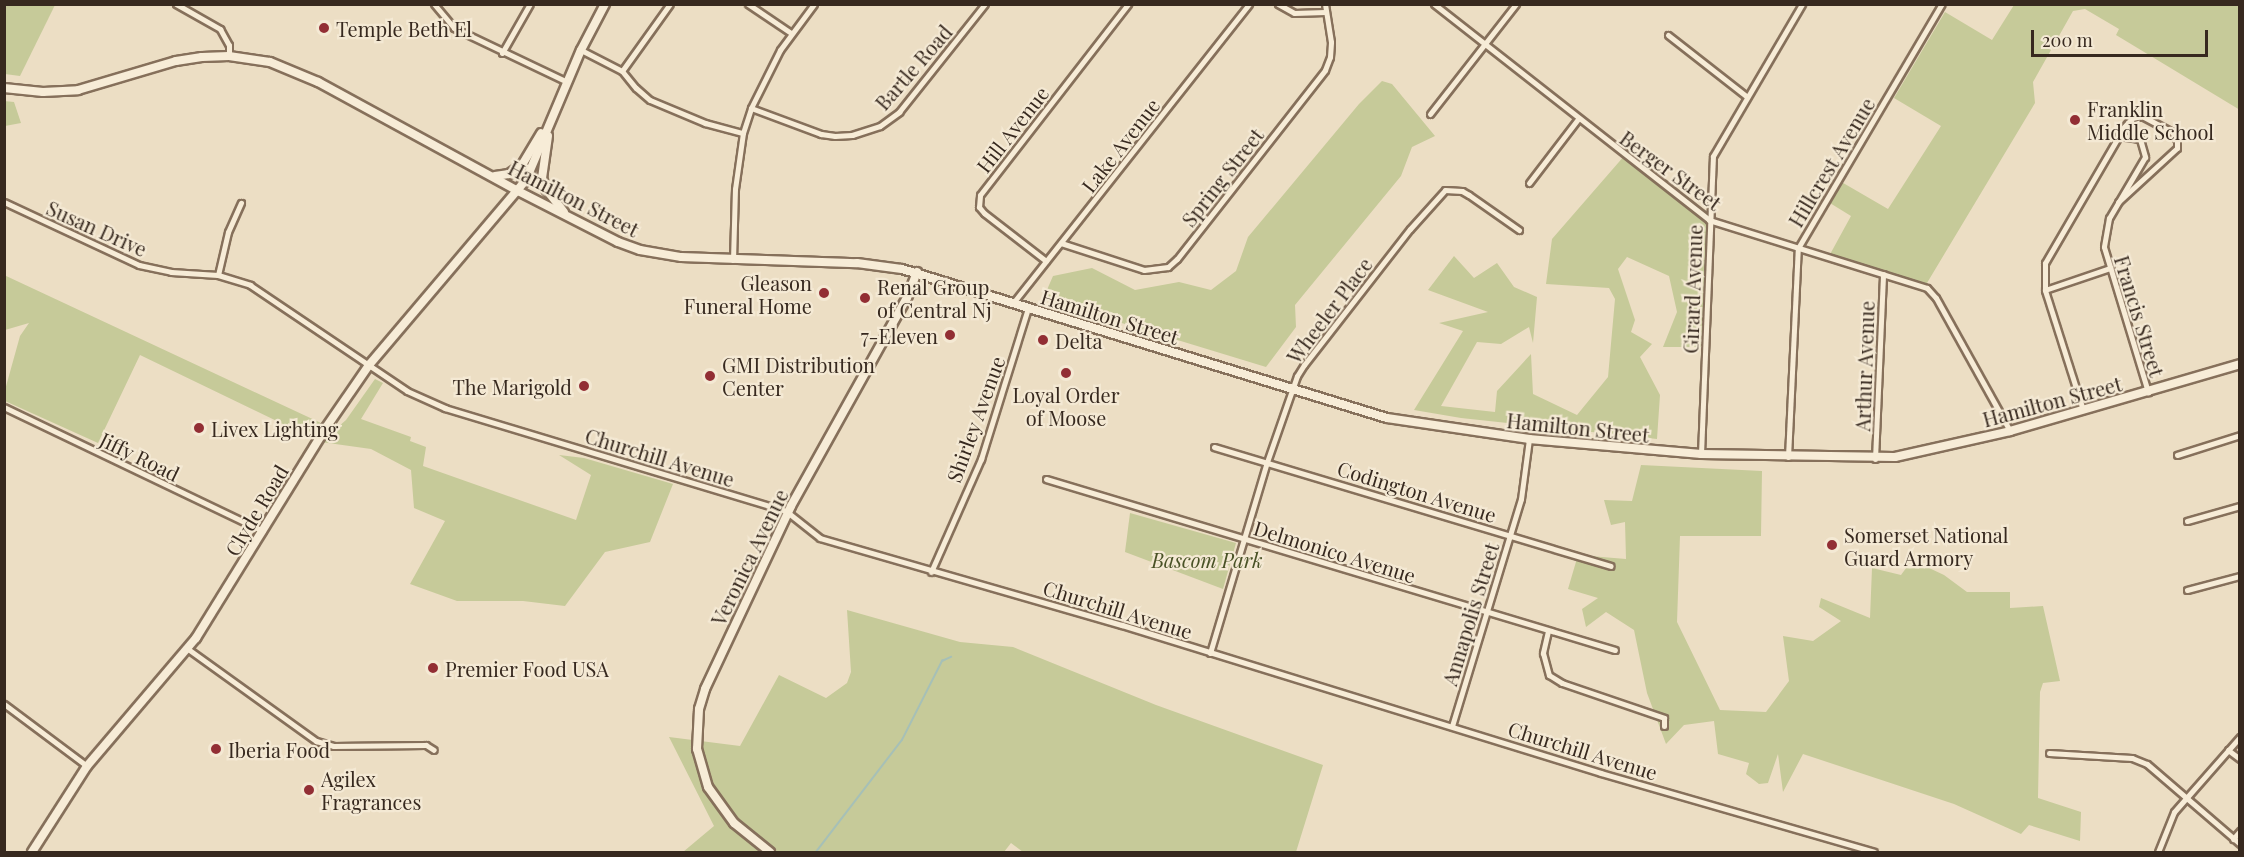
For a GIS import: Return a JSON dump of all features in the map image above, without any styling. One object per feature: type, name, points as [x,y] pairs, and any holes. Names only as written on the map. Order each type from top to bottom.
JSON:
[{"type":"main road","points":[[495,176],[504,175],[522,165],[554,111],[580,50],[605,4]]},
{"type":"main road","name":"Hamilton Street","points":[[4,88],[43,92],[78,90],[177,61],[229,56],[285,66],[495,176],[566,216],[618,242],[640,250],[672,256],[734,260],[857,263],[917,273],[1387,418],[1529,439],[1701,454],[1875,459],[1914,454],[2010,431],[2240,364]]},
{"type":"main road","points":[[554,111],[542,163],[542,178],[546,189],[566,216]]},
{"type":"main road","name":"Clyde Road","points":[[32,852],[87,766],[188,649],[369,365],[518,191],[532,167],[554,111]]},
{"type":"main road","name":"Veronica Avenue","points":[[770,852],[734,823],[716,800],[700,762],[697,722],[705,689],[788,512],[907,298],[917,273]]},
{"type":"street","points":[[176,4],[220,29],[229,45],[229,56]]},
{"type":"street","points":[[434,4],[454,28],[502,53],[567,82]]},
{"type":"street","points":[[502,53],[530,4]]},
{"type":"street","points":[[622,71],[670,4]]},
{"type":"street","points":[[748,4],[791,33]]},
{"type":"street","points":[[734,260],[735,189],[743,133],[751,108],[791,33],[814,4]]},
{"type":"street","name":"Bartle Road","points":[[751,108],[821,134],[835,136],[852,135],[880,126],[899,112],[985,4]]},
{"type":"street","name":"Hill Avenue","points":[[1046,261],[984,213],[979,207],[980,195],[1128,4]]},
{"type":"street","name":"Lake Avenue","points":[[1013,303],[1249,4]]},
{"type":"street","points":[[1278,4],[1294,13],[1325,12]]},
{"type":"street","name":"Spring Street","points":[[1061,243],[1144,270],[1168,267],[1177,259],[1325,70],[1330,57],[1331,42],[1325,4]]},
{"type":"street","name":"Berger Street","points":[[1434,4],[1578,119],[1710,220],[1927,288],[1936,298],[2010,431]]},
{"type":"street","points":[[1430,114],[1516,4]]},
{"type":"street","name":"Girard Avenue","points":[[1701,454],[1713,156],[1746,96],[1802,4]]},
{"type":"street","name":"Hillcrest Avenue","points":[[1788,457],[1798,248],[1942,4]]},
{"type":"street","points":[[1668,35],[1746,96]]},
{"type":"street","points":[[580,50],[622,71],[636,88],[651,100],[705,123],[743,133]]},
{"type":"street","points":[[2083,411],[2044,290],[2044,263],[2119,136],[2132,118],[2142,116],[2172,132],[2177,140],[2177,148],[2118,202]]},
{"type":"street","points":[[1529,183],[1578,119]]},
{"type":"street","name":"Francis Street","points":[[2119,136],[2140,139],[2145,157],[2109,218],[2104,241],[2148,392]]},
{"type":"street","name":"Wheeler Place","points":[[1210,653],[1267,462],[1292,390],[1304,365],[1410,229],[1445,190],[1462,191],[1520,230]]},
{"type":"street","name":"Susan Drive","points":[[4,202],[139,265],[171,273],[218,275],[257,289],[369,365]]},
{"type":"street","points":[[218,275],[228,232],[241,203]]},
{"type":"street","points":[[2044,290],[2110,268]]},
{"type":"street","name":"Arthur Avenue","points":[[1875,459],[1883,274]]},
{"type":"street","name":"Shirley Avenue","points":[[931,572],[981,459],[1028,308]]},
{"type":"street","name":"Churchill Avenue","points":[[369,365],[407,391],[445,408],[788,512],[820,538],[931,572],[1122,624],[1210,653],[1874,852]]},
{"type":"street","name":"Jiffy Road","points":[[4,407],[263,531]]},
{"type":"street","points":[[2176,455],[2240,435]]},
{"type":"street","name":"Annapolis Street","points":[[1452,726],[1522,491],[1529,439]]},
{"type":"street","name":"Codington Avenue","points":[[1214,447],[1611,566]]},
{"type":"street","name":"Delmonico Avenue","points":[[1046,479],[1485,613],[1615,650]]},
{"type":"street","points":[[2187,521],[2240,506]]},
{"type":"street","points":[[2187,590],[2240,576]]},
{"type":"street","points":[[1548,631],[1543,652],[1549,675],[1562,683],[1664,718],[1664,726]]},
{"type":"street","points":[[188,649],[316,741],[333,746],[426,746],[434,750]]},
{"type":"street","points":[[4,704],[87,766]]},
{"type":"street","points":[[2158,852],[2169,820],[2240,737]]},
{"type":"street","points":[[2228,750],[2240,759]]},
{"type":"street","points":[[2049,753],[2133,758],[2147,764],[2240,844]]},
{"type":"street","points":[[2233,838],[2240,831]]},
{"type":"green space","points":[[4,5],[55,5],[20,76],[5,74]]},
{"type":"green space","points":[[2014,5],[2239,5],[2240,110],[2116,35],[2119,29],[2085,9],[2073,11],[2033,82],[2035,103],[1924,288],[1828,258],[1851,216],[1825,200],[1838,180],[1888,209],[1941,126],[1894,98],[1945,12],[1992,40]]},
{"type":"green space","points":[[1382,81],[1392,84],[1435,136],[1412,147],[1401,176],[1295,305],[1296,327],[1266,367],[1043,299],[1053,276],[1092,268],[1135,290],[1179,282],[1211,290],[1236,271],[1248,237],[1359,104]]},
{"type":"green space","points":[[4,101],[14,102],[21,123],[5,126]]},
{"type":"green space","points":[[1625,155],[1709,220],[1704,347],[1663,347],[1677,312],[1669,276],[1627,257],[1618,269],[1635,320],[1631,332],[1652,344],[1640,357],[1660,395],[1657,439],[1461,418],[1414,410],[1463,331],[1439,323],[1488,312],[1428,290],[1454,256],[1474,278],[1497,263],[1514,287],[1537,297],[1533,343],[1529,327],[1501,344],[1477,342],[1441,406],[1495,412],[1497,391],[1531,354],[1533,394],[1577,415],[1608,377],[1615,299],[1609,288],[1546,284],[1552,239]]},
{"type":"green space","points":[[4,275],[321,423],[314,439],[140,355],[98,443],[5,401],[5,390],[20,336],[29,323],[5,330]]},
{"type":"green space","points":[[375,379],[383,383],[361,419],[411,437],[410,441],[426,447],[423,466],[576,520],[591,475],[559,455],[584,458],[673,484],[650,542],[605,552],[565,606],[523,601],[457,601],[410,584],[445,521],[414,508],[411,470],[371,449],[321,442],[346,420]]},
{"type":"green space","points":[[1641,465],[1762,471],[1761,536],[1680,536],[1677,622],[1720,710],[1766,712],[1789,681],[1783,636],[1813,641],[1841,621],[1819,607],[1821,598],[1870,618],[1872,568],[1901,575],[1912,560],[1944,575],[1967,592],[2010,592],[2010,608],[2043,606],[2060,681],[2043,683],[2040,692],[2038,798],[2081,812],[2080,841],[2029,825],[2021,834],[1954,804],[1803,754],[1783,792],[1778,754],[1768,783],[1759,784],[1746,774],[1749,763],[1718,754],[1714,721],[1684,725],[1666,744],[1647,693],[1634,630],[1606,612],[1586,627],[1582,609],[1598,598],[1568,589],[1578,555],[1626,559],[1625,522],[1611,525],[1604,500],[1632,501]]},
{"type":"green space","name":"Bascom Park","points":[[1130,513],[1236,543],[1223,589],[1125,552]]},
{"type":"green space","points":[[847,610],[960,642],[1013,647],[1156,705],[1323,765],[1296,852],[1023,852],[1011,843],[1004,852],[683,852],[714,826],[669,737],[740,746],[779,675],[826,698],[847,683],[851,672]]},
{"type":"waterway","points":[[816,852],[902,740],[942,661],[951,657]]},
{"type":"place","name":"Temple Beth El","points":[[324,28]]},
{"type":"place","name":"Franklin Middle School","points":[[2075,120]]},
{"type":"place","name":"Gleason Funeral Home","points":[[824,293]]},
{"type":"place","name":"Renal Group of Central Nj","points":[[865,298]]},
{"type":"place","name":"7-Eleven","points":[[950,335]]},
{"type":"place","name":"Delta","points":[[1043,340]]},
{"type":"place","name":"Loyal Order of Moose","points":[[1066,373]]},
{"type":"place","name":"GMI Distribution Center","points":[[710,376]]},
{"type":"place","name":"The Marigold","points":[[584,386]]},
{"type":"place","name":"Livex Lighting","points":[[199,428]]},
{"type":"place","name":"Somerset National Guard Armory","points":[[1832,545]]},
{"type":"place","name":"Premier Food USA","points":[[433,668]]},
{"type":"place","name":"Iberia Food","points":[[216,749]]},
{"type":"place","name":"Agilex Fragrances","points":[[309,790]]}]
